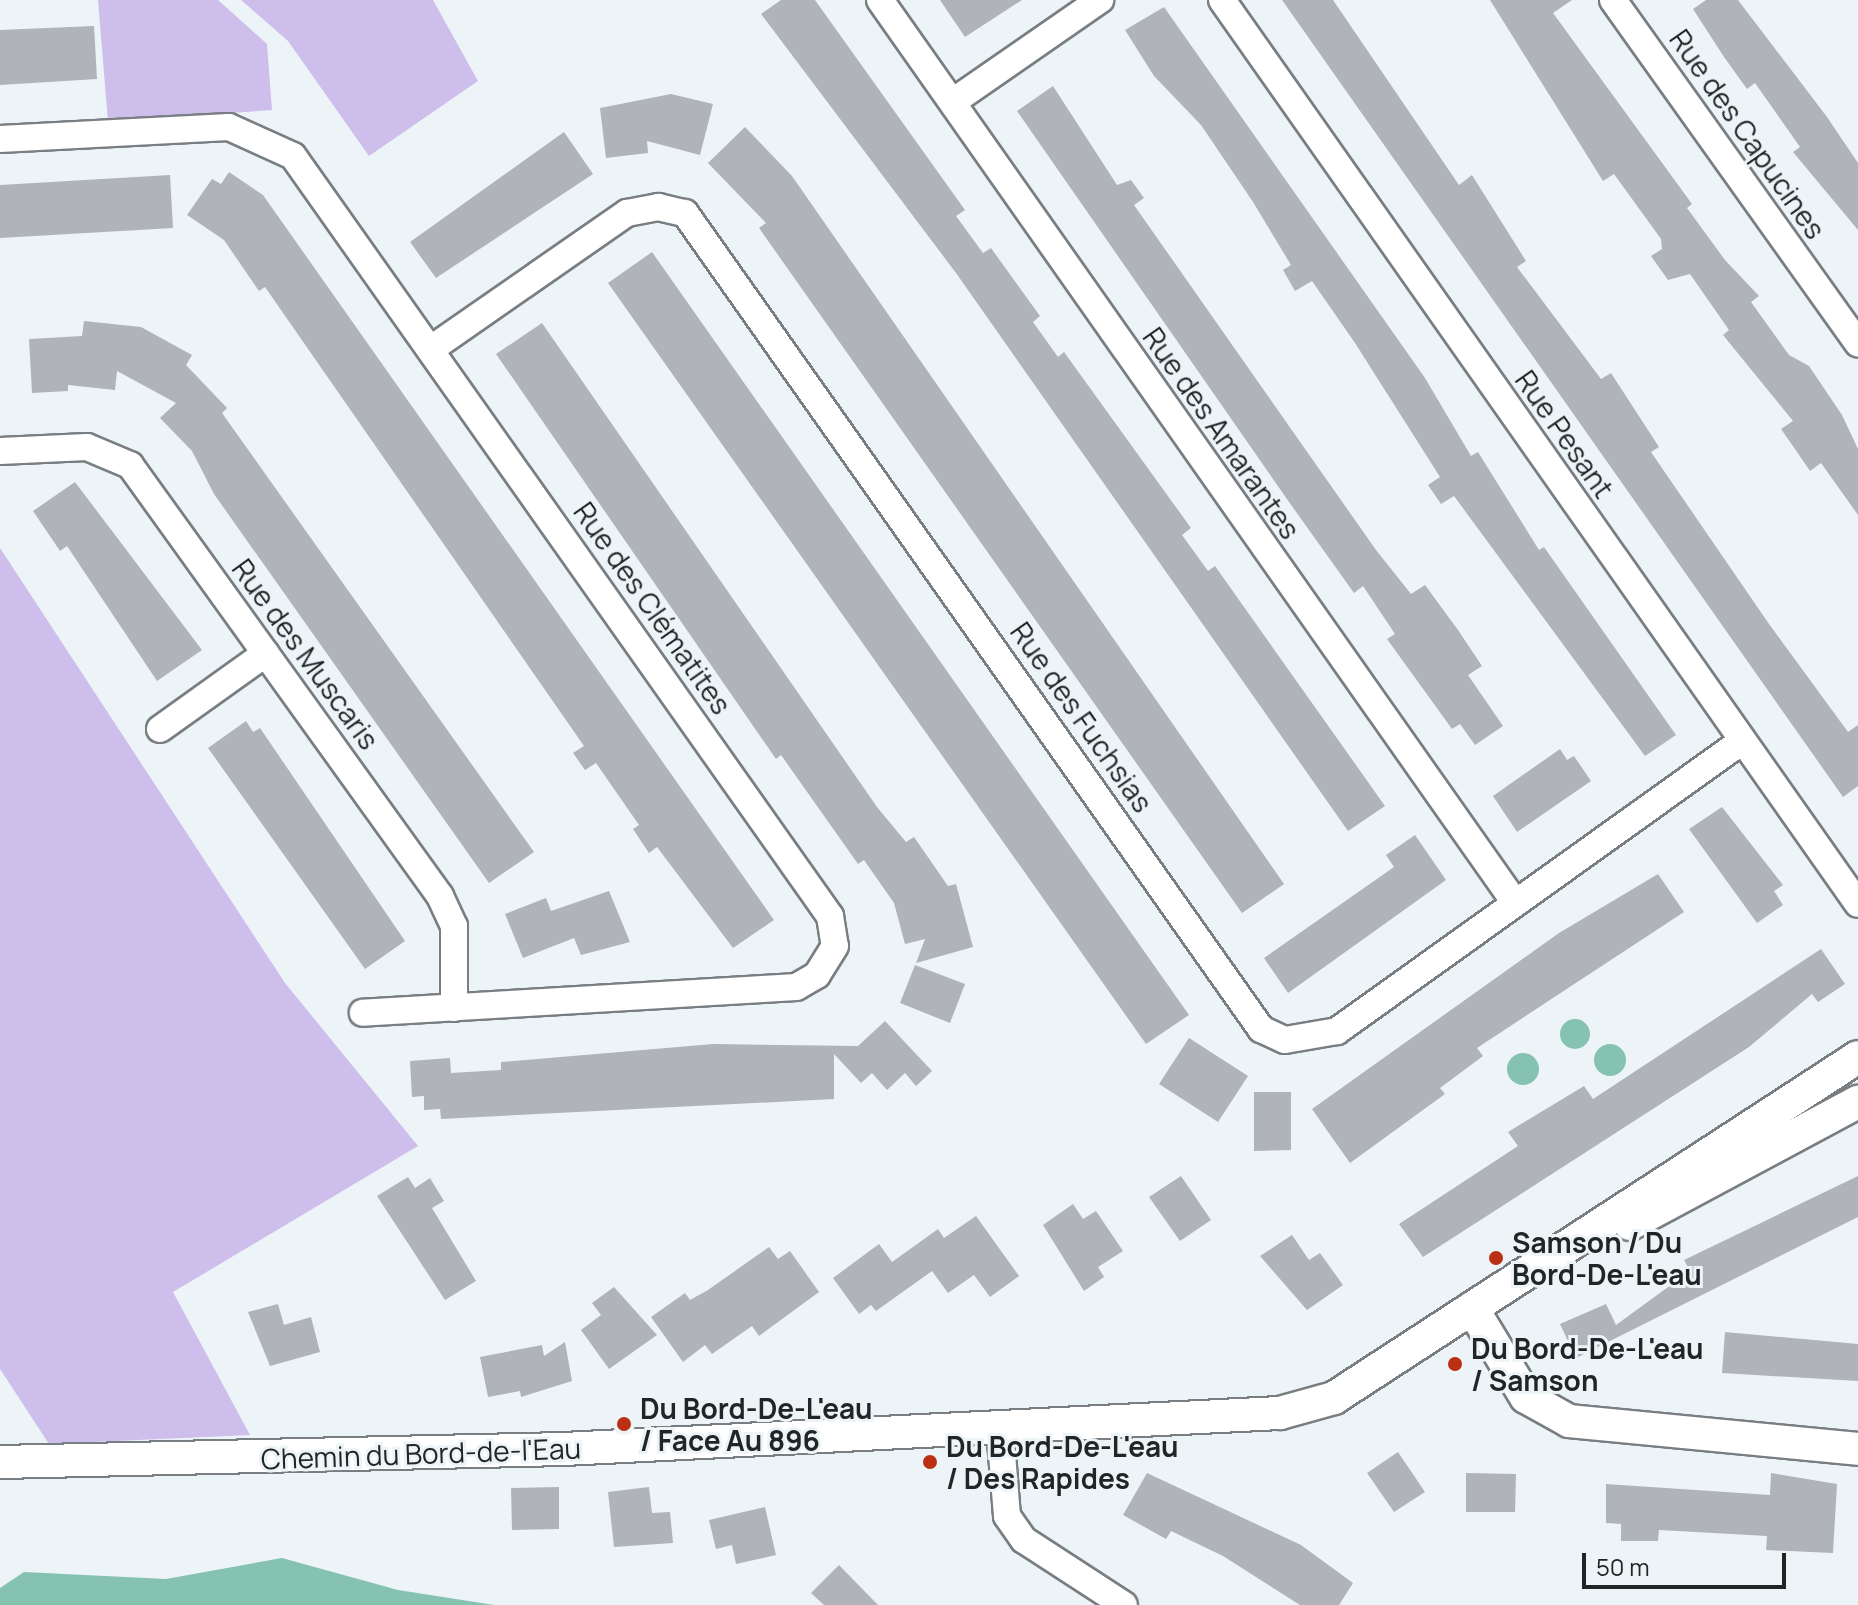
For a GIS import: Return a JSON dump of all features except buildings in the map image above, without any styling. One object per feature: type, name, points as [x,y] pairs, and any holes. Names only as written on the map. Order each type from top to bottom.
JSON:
[{"type":"street","name":"Rue des Amarantes","points":[[880,0],[1514,901]]},
{"type":"street","points":[[954,101],[1100,0]]},
{"type":"street","name":"Rue Pesant","points":[[1222,0],[1741,742],[1858,904]]},
{"type":"street","name":"Rue des Capucines","points":[[1613,0],[1858,344]]},
{"type":"street","name":"Rue des Clématites","points":[[0,139],[229,127],[293,156],[434,347],[830,916],[835,946],[817,975],[796,987],[363,1013]]},
{"type":"street","name":"Rue des Fuchsias","points":[[434,347],[627,213],[658,207],[685,213],[1261,1029],[1285,1040],[1337,1031],[1514,901],[1626,829],[1741,742]]},
{"type":"street","name":"Rue des Muscaris","points":[[0,451],[87,447],[130,465],[440,896],[454,926],[454,1008]]},
{"type":"street","points":[[160,729],[266,653]]},
{"type":"street","points":[[1472,1308],[1858,1057]]},
{"type":"street","points":[[1472,1308],[1858,1102]]},
{"type":"street","points":[[1472,1308],[1526,1397],[1569,1421],[1858,1449]]},
{"type":"street","name":"Chemin du Bord-de-l'Eau","points":[[0,1462],[245,1459],[1000,1429],[1280,1413],[1334,1398],[1472,1308]]},
{"type":"street","points":[[1000,1429],[1007,1516],[1024,1540],[1124,1605]]},
{"type":"shaded area","points":[[98,0],[218,0],[267,44],[272,110],[108,122]]},
{"type":"shaded area","points":[[241,0],[433,0],[478,81],[369,156],[288,41]]},
{"type":"shaded area","points":[[0,548],[285,983],[418,1146],[173,1292],[250,1435],[49,1444],[0,1369]]},
{"type":"shaded area","points":[[1575,1019],[1581,1020],[1589,1028],[1589,1040],[1581,1048],[1575,1049],[1569,1048],[1561,1040],[1560,1034],[1561,1028],[1569,1020]]},
{"type":"shaded area","points":[[1610,1044],[1621,1049],[1626,1060],[1621,1071],[1610,1076],[1599,1071],[1594,1060],[1599,1049]]},
{"type":"shaded area","points":[[1523,1053],[1534,1058],[1539,1069],[1534,1080],[1523,1085],[1512,1080],[1507,1069],[1512,1058]]},
{"type":"shaded area","points":[[282,1558],[398,1590],[494,1605],[0,1605],[0,1588],[24,1572],[166,1579]]},
{"type":"place","name":"Samson / Du Bord-De-L'eau","points":[[1496,1258]]},
{"type":"place","name":"Du Bord-De-L'eau / Samson","points":[[1455,1364]]},
{"type":"place","name":"Du Bord-De-L'eau / Face Au 896","points":[[624,1424]]},
{"type":"place","name":"Du Bord-De-L'eau / Des Rapides","points":[[930,1462]]}]
